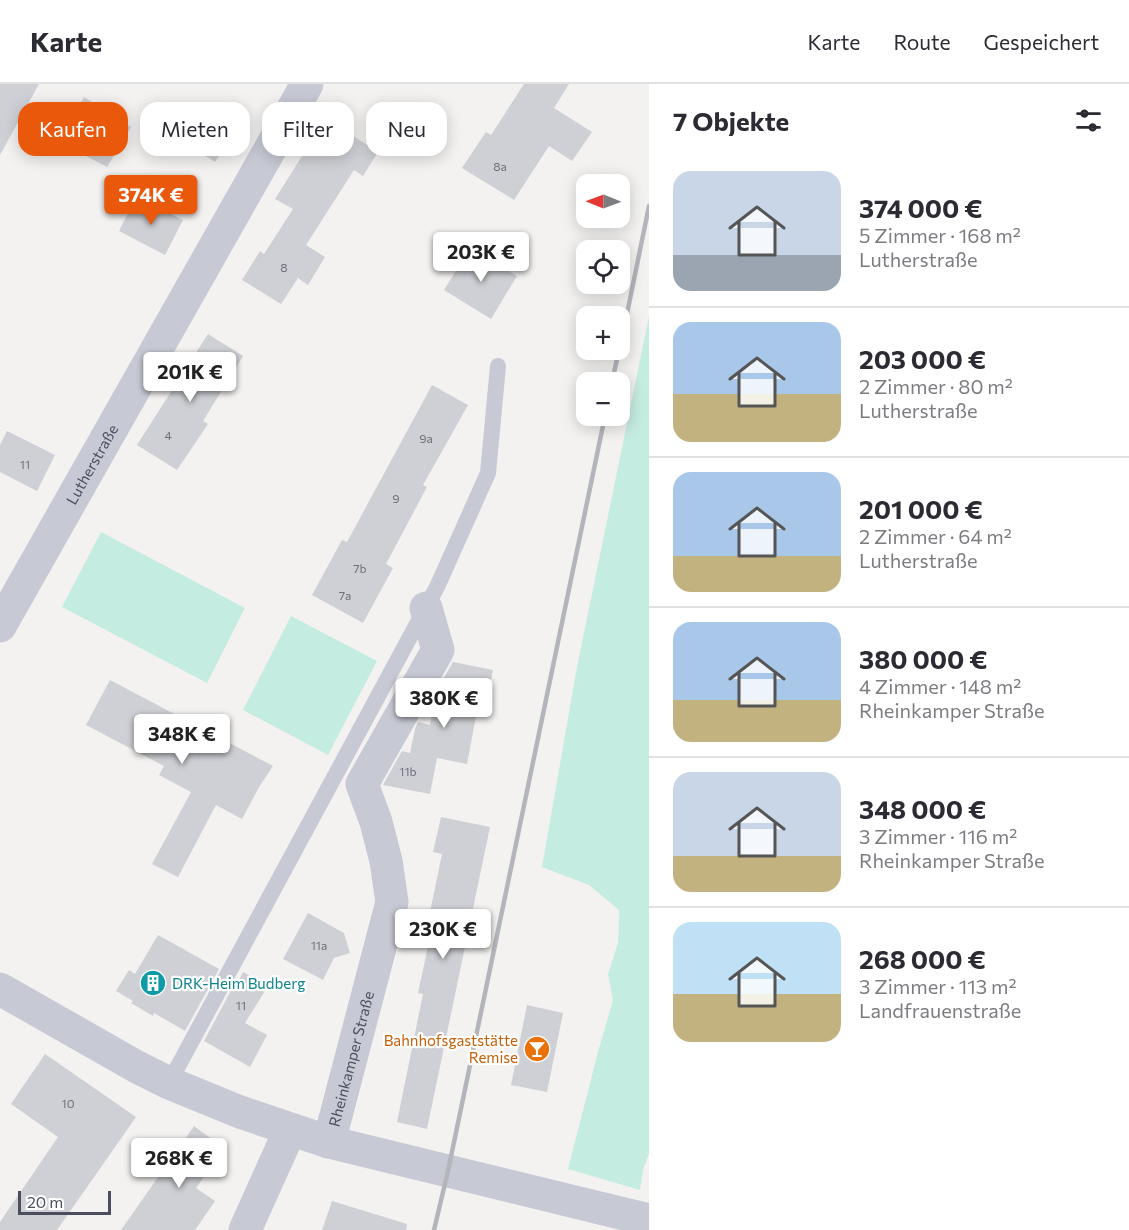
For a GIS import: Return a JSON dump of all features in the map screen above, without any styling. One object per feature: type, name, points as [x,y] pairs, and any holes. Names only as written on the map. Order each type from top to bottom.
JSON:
[{"type":"street","name":"Lutherstraße","points":[[0,626],[307,84]]},
{"type":"street","name":"Rheinkamper Straße","points":[[329,1142],[392,902],[386,861],[376,822],[362,784],[438,650],[426,608]]},
{"type":"street","name":"Rheinkamper Straße","points":[[0,989],[109,1052],[169,1083],[290,1130],[329,1142],[649,1220]]},
{"type":"street","points":[[245,1230],[290,1130]]},
{"type":"lane","points":[[169,1083],[437,587],[489,473],[498,366]]},
{"type":"green space","points":[[649,316],[649,1153],[643,1170],[640,1190],[568,1169],[613,1000],[608,974],[618,943],[619,910],[589,885],[542,867],[577,667],[626,426],[630,426],[630,409]]},
{"type":"green space","points":[[101,532],[245,608],[207,683],[62,607]]},
{"type":"green space","points":[[291,616],[377,661],[328,755],[243,710]]},
{"type":"building","points":[[0,84],[39,84],[29,102],[18,102],[18,122],[0,155]]},
{"type":"building","points":[[524,84],[569,84],[554,108],[592,132],[572,161],[549,146],[514,200],[462,168],[486,132],[491,135]]},
{"type":"building","points":[[84,97],[92,102],[81,102]]},
{"type":"building","points":[[354,136],[366,144],[366,156],[376,156],[363,176],[354,170],[306,245],[325,257],[308,285],[298,278],[281,304],[242,280],[260,251],[264,254],[293,209],[275,199],[302,156],[354,156]]},
{"type":"building","points":[[86,156],[114,156],[107,167]]},
{"type":"building","points":[[206,156],[219,156],[215,162]]},
{"type":"building","points":[[136,197],[183,220],[165,255],[119,231]]},
{"type":"building","points":[[470,248],[517,276],[491,319],[444,290]]},
{"type":"building","points":[[208,334],[243,356],[203,421],[208,424],[177,470],[137,445]]},
{"type":"building","points":[[432,385],[468,405],[423,485],[427,487],[386,564],[393,568],[363,623],[312,595],[342,540],[347,542]]},
{"type":"building","points":[[7,431],[55,455],[37,491],[0,472],[0,445]]},
{"type":"building","points":[[453,662],[493,670],[485,707],[478,706],[467,764],[437,758],[430,794],[383,785],[402,751],[410,753],[418,722],[430,725],[437,690]]},
{"type":"building","points":[[110,680],[273,766],[242,819],[216,805],[178,877],[152,864],[191,792],[159,775],[164,766],[86,725]]},
{"type":"building","points":[[441,817],[490,827],[427,1129],[397,1122],[423,994],[418,993],[430,937],[425,936],[442,854],[433,852]]},
{"type":"building","points":[[308,913],[344,933],[350,953],[334,958],[323,980],[283,959]]},
{"type":"building","name":"DRK-Heim Budberg","points":[[158,935],[219,969],[185,1031],[154,1013],[153,1016],[116,991],[129,970],[135,974]]},
{"type":"building","points":[[243,972],[268,986],[245,1023],[267,1035],[250,1067],[204,1041]]},
{"type":"building","name":"Bahnhofsgaststätte Remise","points":[[527,1005],[563,1013],[547,1092],[511,1085]]},
{"type":"building","points":[[45,1054],[136,1117],[57,1230],[0,1230],[0,1222],[58,1137],[11,1104]]},
{"type":"building","points":[[194,1126],[224,1148],[196,1188],[215,1201],[195,1230],[121,1230]]},
{"type":"building","points":[[332,1201],[407,1224],[406,1230],[322,1230]]},
{"type":"railway","points":[[629,306],[649,206]]},
{"type":"railway","points":[[614,372],[617,360]]},
{"type":"railway","points":[[434,1230],[603,426]]},
{"type":"place","name":"DRK-Heim Budberg","points":[[153,983]]},
{"type":"place","name":"Bahnhofsgaststätte Remise","points":[[537,1049]]}]
